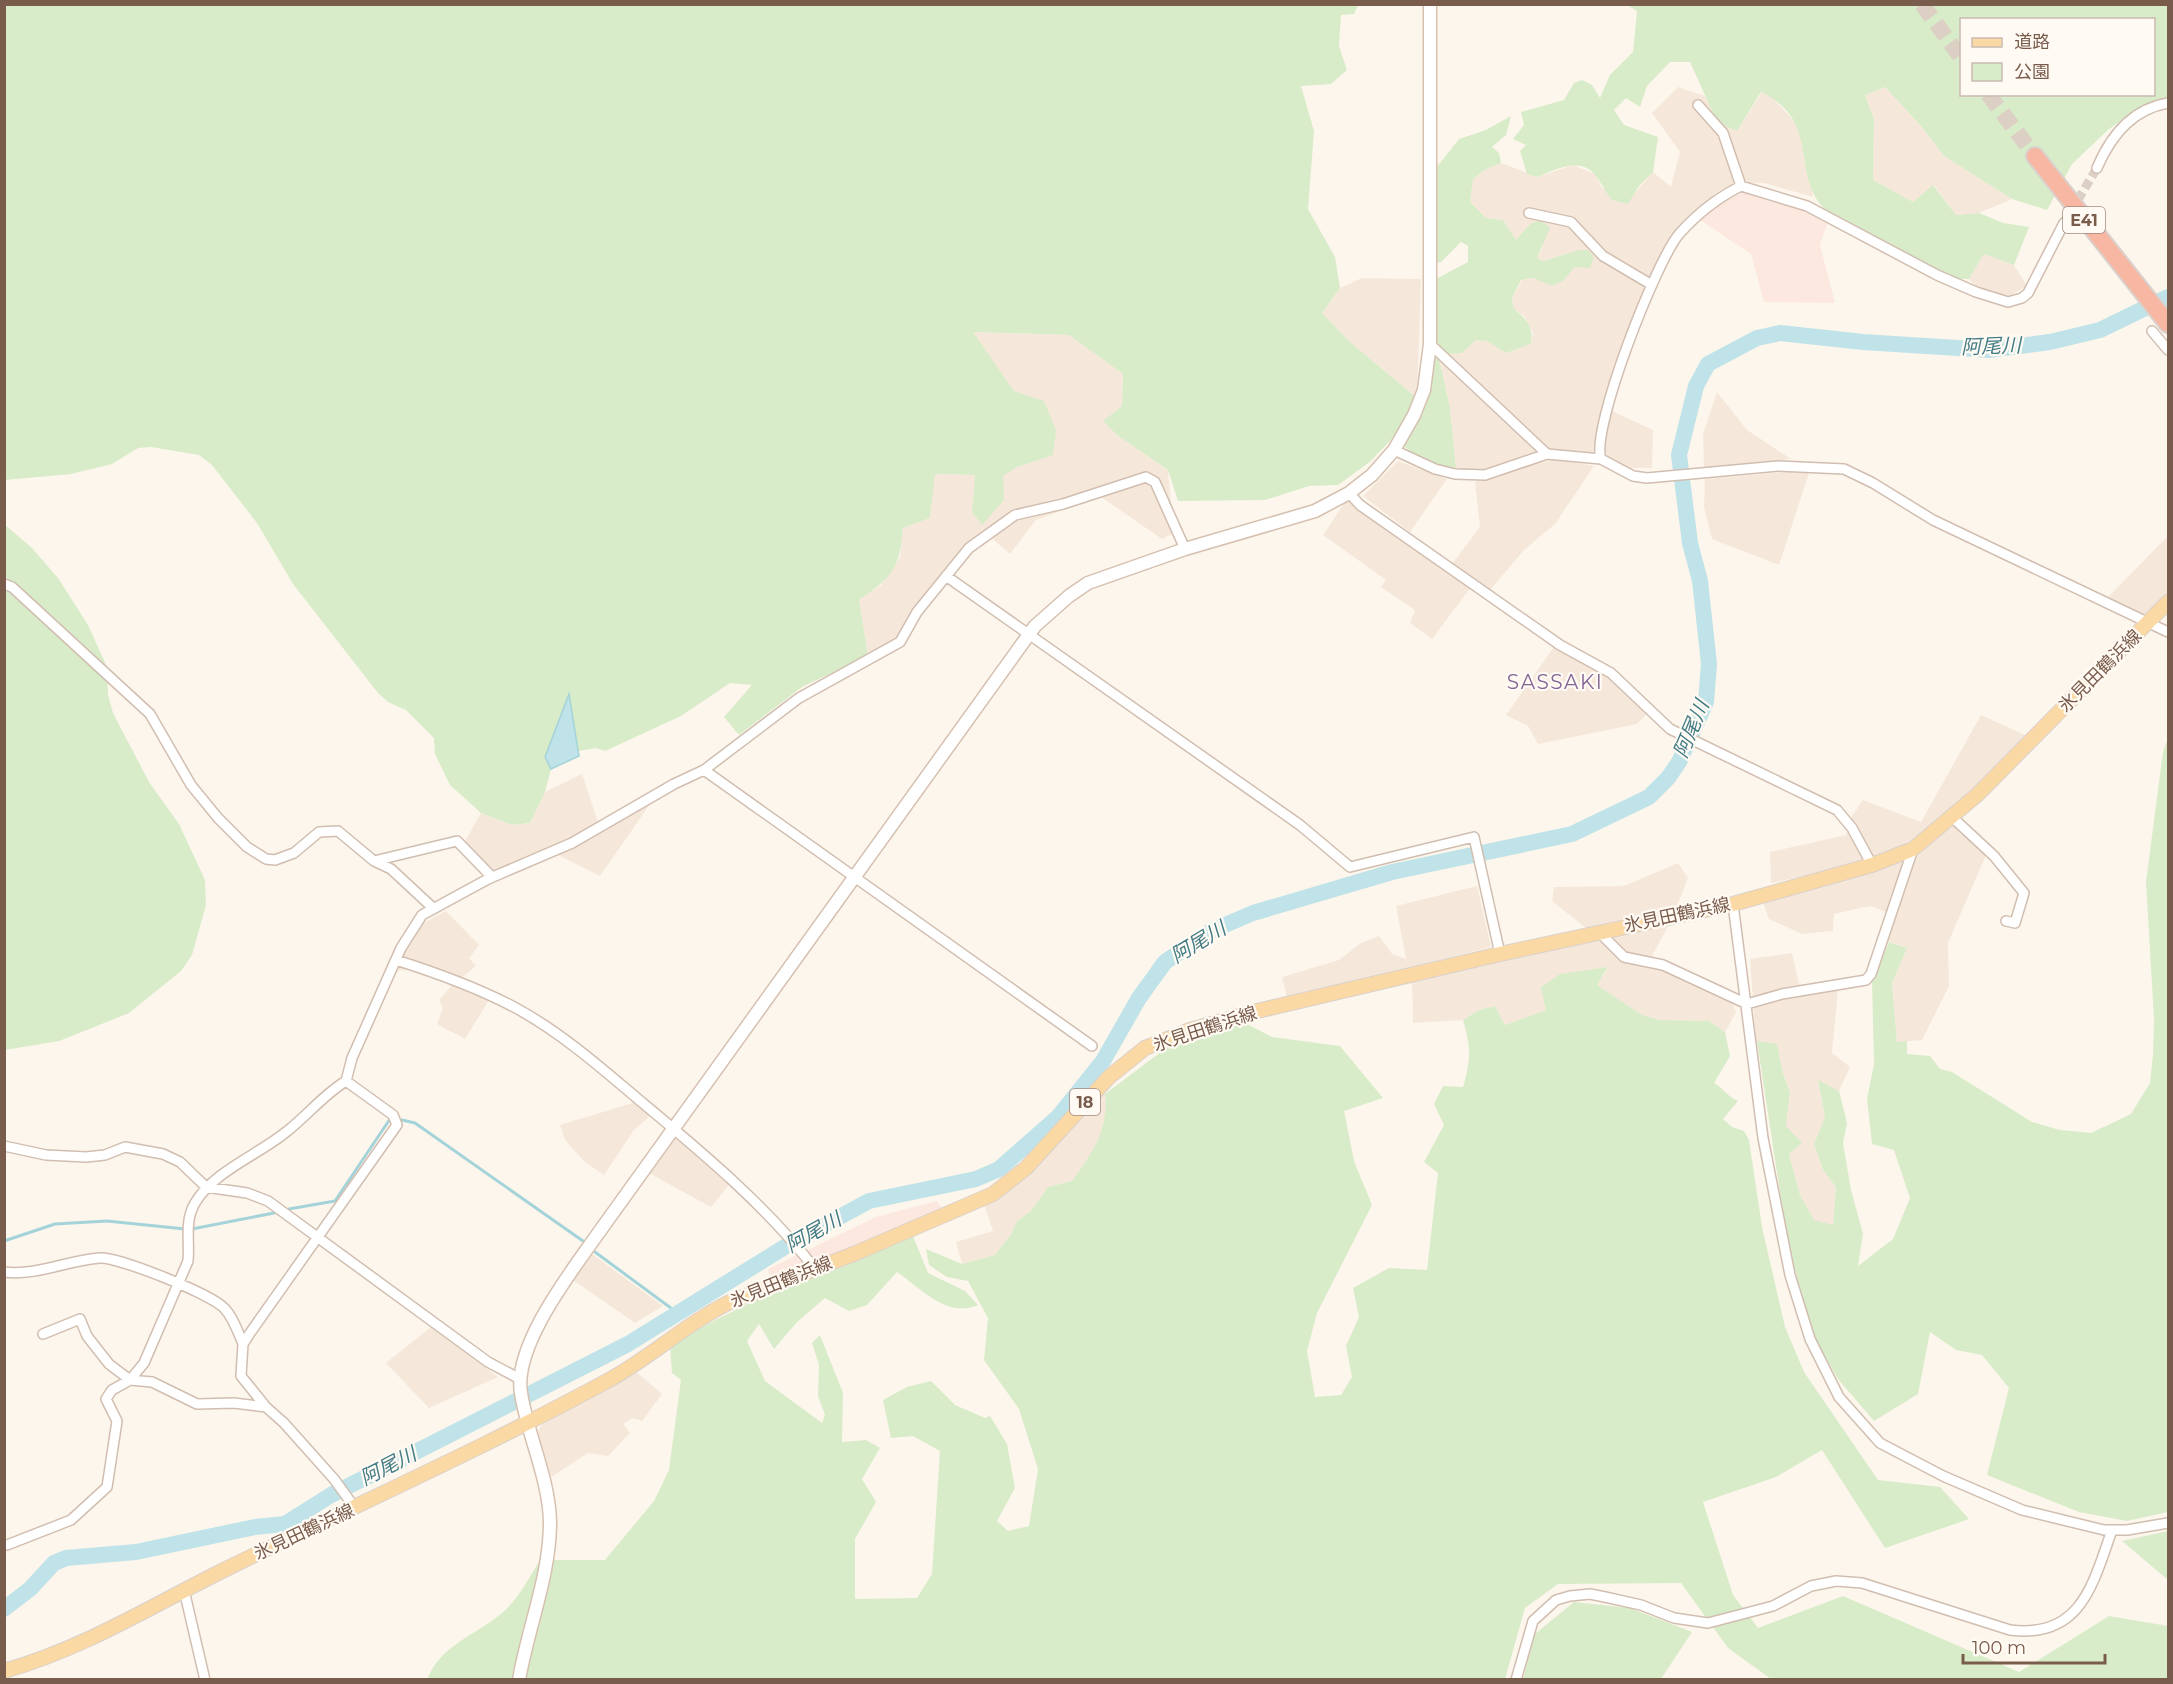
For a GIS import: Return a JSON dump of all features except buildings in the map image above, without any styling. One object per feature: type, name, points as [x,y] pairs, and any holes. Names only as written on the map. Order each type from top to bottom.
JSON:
[{"type":"highway","name":"E41","points":[[2038,154],[2169,324]]},
{"type":"highway","name":"E41","points":[[2136,280],[2169,313]]},
{"type":"main road","name":"氷見田鶴浜線","points":[[4,1671],[45,1660],[90,1640],[351,1504],[612,1378],[712,1311],[993,1194],[1026,1168],[1109,1077],[1145,1048],[1190,1030],[1257,1011],[1598,931],[1733,904],[1872,865],[1913,849],[1952,817],[2169,602]]},
{"type":"street","points":[[519,1680],[545,1568],[550,1523],[547,1492],[520,1386],[537,1326],[553,1299],[673,1128],[1027,634],[1062,601],[1088,584],[1185,549],[1315,511],[1349,493],[1372,475],[1394,450],[1414,415],[1424,390],[1430,344],[1430,4]]},
{"type":"street","points":[[2097,168],[2104,151],[2122,125],[2152,106],[2169,103]]},
{"type":"street","points":[[1698,105],[1723,133],[1741,186]]},
{"type":"street","points":[[1600,459],[1598,452],[1605,412],[1661,263],[1679,234],[1712,202],[1741,186],[1807,206],[1937,275],[2008,302],[2022,298],[2028,293],[2064,224]]},
{"type":"street","points":[[1529,213],[1571,222],[1603,256],[1652,285]]},
{"type":"street","points":[[2152,331],[2169,350]]},
{"type":"street","points":[[1430,344],[1547,454]]},
{"type":"street","points":[[1394,450],[1435,469],[1455,474],[1485,475],[1547,454],[1600,459],[1633,476],[1658,478],[1778,466],[1844,469],[1873,483],[1933,520],[2169,632]]},
{"type":"street","points":[[7,1545],[70,1520],[107,1487],[117,1421],[106,1399],[112,1390],[130,1380],[144,1363],[180,1284],[188,1261],[188,1218],[206,1187],[286,1132],[331,1090],[346,1081],[352,1059],[407,935],[422,915],[492,877],[572,843],[677,782],[704,770],[799,698],[900,642],[917,612],[977,541],[1015,515],[1063,504],[1146,477],[1155,482],[1185,549]]},
{"type":"street","points":[[1349,493],[1360,505],[1512,613],[1560,645],[1611,674],[1670,729],[1837,810],[1851,828],[1872,865]]},
{"type":"street","points":[[946,576],[1300,825],[1350,867],[1474,837],[1500,954]]},
{"type":"street","points":[[4,584],[12,587],[50,619],[150,714],[192,785],[218,818],[247,847],[266,860],[275,860],[294,853],[319,832],[338,831],[374,861],[391,869],[433,908]]},
{"type":"street","points":[[704,770],[1092,1046]]},
{"type":"street","points":[[1952,817],[1994,856],[2024,893],[2015,923],[2006,921]]},
{"type":"street","points":[[374,861],[457,841],[492,877]]},
{"type":"street","points":[[1598,931],[1624,957],[1663,965],[1747,1004],[1782,994],[1866,980],[1913,849]]},
{"type":"street","points":[[1733,904],[1763,1138],[1790,1275],[1810,1339],[1839,1397],[1880,1443],[1943,1476],[2022,1510],[2061,1521],[2112,1530],[2169,1523]]},
{"type":"street","points":[[396,960],[457,980],[516,1008],[574,1046],[718,1167],[786,1234],[814,1269]]},
{"type":"street","points":[[243,1344],[397,1125],[393,1115],[346,1081]]},
{"type":"street","points":[[4,1146],[46,1155],[86,1157],[105,1155],[125,1147],[163,1154],[180,1162],[206,1187],[247,1193],[268,1201],[520,1386]]},
{"type":"street","points":[[4,1272],[37,1272],[103,1258],[204,1293],[218,1302],[230,1316],[243,1344],[241,1376],[266,1407],[284,1423],[334,1479],[351,1504]]},
{"type":"street","points":[[43,1334],[80,1319],[87,1336],[109,1364],[130,1380],[153,1382],[197,1404],[234,1403],[266,1407]]},
{"type":"street","points":[[1516,1680],[1533,1621],[1556,1600],[1590,1594],[1641,1605],[1674,1618],[1708,1623],[1773,1606],[1811,1586],[1836,1581],[1862,1583],[2010,1630],[2029,1632],[2048,1628],[2070,1616],[2085,1601],[2112,1530]]},
{"type":"street","points":[[184,1590],[206,1680]]},
{"type":"shaded area","points":[[1678,87],[1705,96],[1713,113],[1737,131],[1762,92],[1773,98],[1800,128],[1813,197],[1764,183],[1736,183],[1718,191],[1672,238],[1610,385],[1592,455],[1538,453],[1485,471],[1456,469],[1450,408],[1436,345],[1462,353],[1476,340],[1487,341],[1506,353],[1531,344],[1533,333],[1525,317],[1514,309],[1512,298],[1522,280],[1533,278],[1563,281],[1575,267],[1564,254],[1543,261],[1537,258],[1543,246],[1530,224],[1516,240],[1503,220],[1486,218],[1470,202],[1473,179],[1486,169],[1501,163],[1538,177],[1573,165],[1595,174],[1602,188],[1632,196],[1653,172],[1671,187],[1680,152],[1652,113]]},
{"type":"shaded area","points":[[1885,87],[1921,126],[1944,156],[2012,199],[1979,213],[1956,215],[1934,185],[1913,202],[1873,180],[1874,119],[1865,95]]},
{"type":"shaded area","points":[[1747,192],[1785,201],[1827,224],[1820,245],[1835,303],[1764,302],[1751,254],[1700,220],[1721,200]]},
{"type":"shaded area","points":[[1984,254],[2014,265],[2027,286],[2007,297],[1978,288],[1969,279]]},
{"type":"shaded area","points":[[1362,278],[1421,279],[1417,398],[1351,343],[1322,313],[1340,288]]},
{"type":"shaded area","points":[[972,332],[1069,335],[1123,374],[1122,406],[1104,421],[1117,435],[1168,470],[1174,533],[1162,539],[1101,497],[1036,520],[1010,554],[989,536],[964,550],[898,638],[868,656],[859,600],[881,585],[900,557],[903,528],[930,518],[934,474],[975,475],[972,512],[1002,476],[1017,467],[1053,454],[1044,402],[1014,391]]},
{"type":"shaded area","points":[[1717,392],[1747,430],[1791,459],[1704,469],[1703,434]]},
{"type":"shaded area","points":[[1610,410],[1653,430],[1652,468],[1630,468],[1602,454]]},
{"type":"shaded area","points":[[1554,459],[1594,466],[1555,524],[1524,550],[1490,590],[1452,564],[1480,527],[1475,482]]},
{"type":"shaded area","points":[[1398,461],[1447,479],[1410,532],[1363,496]]},
{"type":"shaded area","points":[[1810,470],[1779,565],[1712,539],[1704,507],[1705,479]]},
{"type":"shaded area","points":[[1347,499],[1471,587],[1432,639],[1410,623],[1415,610],[1381,587],[1386,580],[1323,535]]},
{"type":"shaded area","points":[[2168,536],[2168,595],[2148,617],[2108,597]]},
{"type":"shaded area","points":[[1554,647],[1619,684],[1646,715],[1637,724],[1538,744],[1528,726],[1506,715]]},
{"type":"shaded area","points":[[1981,715],[2027,736],[1932,828],[1895,849],[1852,866],[1771,883],[1770,852],[1846,835],[1852,816],[1863,800],[1921,822]]},
{"type":"shaded area","points":[[582,774],[598,822],[650,804],[600,876],[558,855],[497,878],[465,841],[481,813],[512,825],[530,823],[545,792]]},
{"type":"shaded area","points":[[1952,823],[1986,855],[1948,943],[1949,986],[1922,1040],[1897,1042],[1892,982],[1907,948],[1878,938],[1886,912],[1870,906],[1834,914],[1833,931],[1802,934],[1769,919],[1763,903],[1834,884],[1897,861]]},
{"type":"shaded area","points":[[1678,863],[1688,878],[1677,906],[1586,928],[1552,901],[1554,887],[1624,886]]},
{"type":"shaded area","points":[[1477,886],[1491,947],[1287,998],[1282,977],[1339,960],[1361,943],[1379,936],[1392,954],[1406,959],[1396,906]]},
{"type":"shaded area","points":[[446,911],[479,945],[469,958],[476,966],[461,978],[489,1000],[465,1039],[437,1024],[443,1008],[439,1000],[452,985],[410,970],[388,971],[405,933]]},
{"type":"shaded area","points":[[1670,922],[1651,958],[1727,990],[1736,1012],[1725,1032],[1709,1021],[1660,1020],[1642,1015],[1597,985],[1608,968],[1546,1010],[1505,1025],[1495,1006],[1479,1010],[1463,1020],[1413,1023],[1412,981]]},
{"type":"shaded area","points":[[1792,953],[1799,984],[1838,989],[1832,1053],[1850,1067],[1839,1091],[1818,1081],[1825,1117],[1814,1144],[1823,1170],[1836,1187],[1833,1225],[1814,1221],[1800,1195],[1789,1154],[1786,1126],[1790,1093],[1777,1045],[1756,1041],[1750,959]]},
{"type":"shaded area","points":[[1105,1094],[1107,1112],[1099,1142],[1072,1181],[1048,1187],[1030,1212],[1017,1221],[1011,1234],[995,1255],[962,1264],[956,1242],[993,1231],[984,1204],[1098,1096]]},
{"type":"shaded area","points":[[636,1102],[650,1116],[634,1130],[604,1175],[585,1162],[565,1140],[560,1125]]},
{"type":"shaded area","points":[[674,1135],[729,1185],[711,1207],[649,1173]]},
{"type":"shaded area","points":[[937,1201],[943,1210],[770,1280],[768,1269],[876,1217]]},
{"type":"shaded area","points":[[592,1254],[663,1306],[635,1323],[573,1280]]},
{"type":"shaded area","points":[[431,1327],[498,1377],[429,1408],[386,1363]]},
{"type":"shaded area","points":[[635,1371],[662,1394],[642,1421],[633,1418],[623,1424],[630,1433],[608,1456],[588,1453],[551,1477],[537,1434],[542,1424]]},
{"type":"green space","points":[[5,5],[1358,5],[1354,14],[1341,15],[1339,46],[1347,70],[1331,84],[1301,86],[1314,131],[1308,209],[1335,257],[1340,288],[1322,313],[1351,343],[1417,398],[1402,428],[1371,461],[1338,485],[1309,486],[1265,500],[1178,501],[1168,470],[1117,435],[1103,421],[1122,406],[1123,374],[1069,335],[973,332],[1014,391],[1044,401],[1056,430],[1053,455],[1017,467],[1003,476],[1004,500],[982,525],[972,512],[975,475],[935,474],[930,518],[903,528],[900,553],[892,571],[887,578],[859,600],[868,656],[802,687],[739,735],[724,717],[752,685],[730,683],[681,716],[605,751],[596,748],[578,751],[568,695],[545,757],[551,769],[545,792],[530,823],[512,825],[481,813],[450,785],[435,754],[434,738],[406,710],[388,702],[378,693],[293,584],[257,523],[212,465],[199,455],[151,447],[138,448],[112,464],[71,474],[5,480]]},
{"type":"green space","points":[[1627,5],[2168,5],[2168,99],[2149,102],[2109,129],[2072,164],[2047,210],[2012,199],[1944,156],[1921,126],[1885,87],[1865,95],[1874,119],[1873,180],[1913,202],[1933,185],[1956,215],[1979,213],[2003,223],[2029,227],[2014,265],[1984,254],[1969,279],[1956,279],[1825,209],[1815,195],[1809,180],[1799,133],[1792,118],[1780,104],[1761,92],[1737,131],[1722,125],[1713,113],[1690,62],[1670,62],[1647,86],[1640,107],[1626,98],[1614,110],[1624,125],[1658,137],[1653,172],[1639,186],[1628,204],[1612,200],[1596,176],[1583,167],[1568,166],[1538,177],[1527,174],[1520,151],[1526,145],[1513,139],[1524,125],[1521,112],[1564,100],[1574,83],[1582,80],[1592,85],[1600,98],[1610,75],[1633,52],[1637,11]]},
{"type":"green space","points":[[1511,116],[1506,135],[1492,147],[1499,153],[1501,163],[1486,169],[1473,179],[1470,202],[1486,218],[1503,220],[1516,240],[1530,224],[1540,220],[1550,228],[1537,258],[1543,261],[1579,250],[1588,250],[1594,257],[1590,268],[1575,267],[1563,281],[1552,286],[1533,278],[1521,280],[1512,298],[1514,309],[1530,328],[1531,344],[1506,353],[1487,341],[1476,340],[1462,353],[1448,354],[1436,345],[1436,279],[1468,262],[1468,246],[1461,242],[1440,263],[1434,260],[1432,173],[1459,139],[1486,130]]},
{"type":"green space","points":[[1435,355],[1439,359],[1450,408],[1456,469],[1431,465],[1403,446],[1427,401]]},
{"type":"green space","points":[[4,524],[32,548],[58,578],[88,625],[107,667],[108,695],[113,713],[149,782],[179,824],[205,880],[206,905],[192,955],[181,971],[129,1013],[59,1041],[5,1050]]},
{"type":"green space","points":[[2168,738],[2168,1512],[2127,1521],[2079,1512],[1987,1475],[2009,1388],[1982,1355],[1956,1350],[1930,1332],[1918,1394],[1874,1421],[1838,1379],[1813,1335],[1788,1245],[1757,1041],[1777,1044],[1790,1093],[1786,1126],[1802,1143],[1789,1154],[1800,1195],[1814,1220],[1833,1225],[1836,1187],[1823,1170],[1814,1144],[1825,1117],[1818,1080],[1839,1091],[1847,1123],[1843,1143],[1851,1190],[1863,1234],[1858,1266],[1893,1239],[1910,1198],[1894,1150],[1872,1144],[1867,1099],[1874,1064],[1872,981],[1889,942],[1907,948],[1892,983],[1897,1042],[1907,1041],[1907,1054],[1930,1056],[1940,1069],[1952,1072],[2032,1122],[2060,1130],[2091,1133],[2131,1114],[2150,1083],[2153,1054],[2154,1019],[2146,882],[2163,752]]},
{"type":"green space","points":[[1608,967],[1597,985],[1642,1015],[1660,1020],[1709,1021],[1725,1032],[1730,1056],[1714,1083],[1738,1101],[1723,1119],[1732,1127],[1744,1131],[1749,1140],[1762,1227],[1785,1327],[1804,1372],[1878,1480],[1940,1487],[1969,1519],[1885,1548],[1822,1450],[1776,1477],[1703,1502],[1733,1595],[1758,1628],[1843,1596],[2019,1672],[2109,1616],[2168,1626],[2168,1679],[1771,1679],[1728,1648],[1681,1583],[1558,1584],[1525,1608],[1505,1679],[427,1680],[440,1658],[449,1649],[492,1621],[508,1607],[540,1560],[605,1560],[654,1501],[669,1470],[681,1380],[672,1373],[670,1345],[759,1299],[820,1272],[913,1236],[928,1273],[965,1291],[978,1305],[956,1308],[945,1305],[897,1272],[867,1305],[849,1311],[825,1298],[797,1322],[774,1349],[759,1324],[747,1341],[765,1381],[822,1423],[825,1415],[818,1396],[819,1365],[812,1343],[820,1335],[843,1393],[842,1442],[866,1440],[880,1448],[862,1479],[876,1502],[855,1539],[855,1599],[917,1598],[932,1574],[940,1451],[913,1436],[891,1438],[883,1400],[907,1387],[931,1381],[955,1405],[985,1418],[990,1416],[1007,1444],[1015,1488],[997,1521],[1008,1531],[1029,1526],[1038,1469],[1019,1409],[984,1360],[988,1318],[968,1281],[947,1277],[929,1265],[926,1249],[962,1264],[995,1255],[1011,1234],[1017,1221],[1030,1212],[1048,1187],[1072,1181],[1079,1171],[1102,1130],[1106,1107],[1105,1094],[1166,1048],[1239,1020],[1272,1037],[1340,1046],[1383,1098],[1344,1111],[1354,1161],[1372,1205],[1317,1313],[1307,1351],[1315,1397],[1341,1395],[1352,1377],[1346,1346],[1359,1317],[1353,1288],[1389,1268],[1427,1270],[1438,1173],[1424,1162],[1444,1125],[1434,1104],[1443,1086],[1463,1087],[1468,1069],[1468,1038],[1463,1020],[1479,1010],[1495,1006],[1505,1025],[1546,1010],[1541,987],[1560,974]]},
{"type":"green space","points":[[2168,1531],[2168,1580],[2122,1541]]},
{"type":"green space","points":[[1574,1602],[1630,1608],[1692,1632],[1661,1679],[1523,1679],[1535,1634]]},
{"type":"water","points":[[569,694],[579,756],[551,769],[545,757]]},
{"type":"waterway","name":"阿尾川","points":[[4,1609],[30,1589],[54,1563],[66,1558],[136,1552],[255,1527],[285,1524],[331,1495],[628,1344],[788,1245],[869,1201],[976,1179],[999,1169],[1058,1117],[1103,1061],[1139,998],[1165,962],[1211,931],[1253,913],[1392,872],[1572,834],[1649,797],[1668,778],[1679,762],[1706,702],[1709,664],[1700,581],[1690,543],[1679,455],[1696,386],[1708,364],[1757,338],[1780,333],[1863,342],[1989,350],[2050,342],[2100,330],[2168,297]]},
{"type":"waterway","points":[[289,1209],[335,1201],[390,1119]]},
{"type":"waterway","points":[[402,1120],[415,1123],[583,1241]]},
{"type":"waterway","points":[[192,1229],[274,1213]]},
{"type":"waterway","points":[[4,1241],[55,1224],[107,1221],[185,1229]]},
{"type":"waterway","points":[[595,1252],[679,1314]]},
{"type":"tunnel","points":[[1922,4],[1960,56]]},
{"type":"tunnel","points":[[1990,96],[2035,156]]},
{"type":"tunnel","points":[[2064,223],[2097,168]]},
{"type":"district","name":"SASSAKI","points":[[1555,682]]}]
